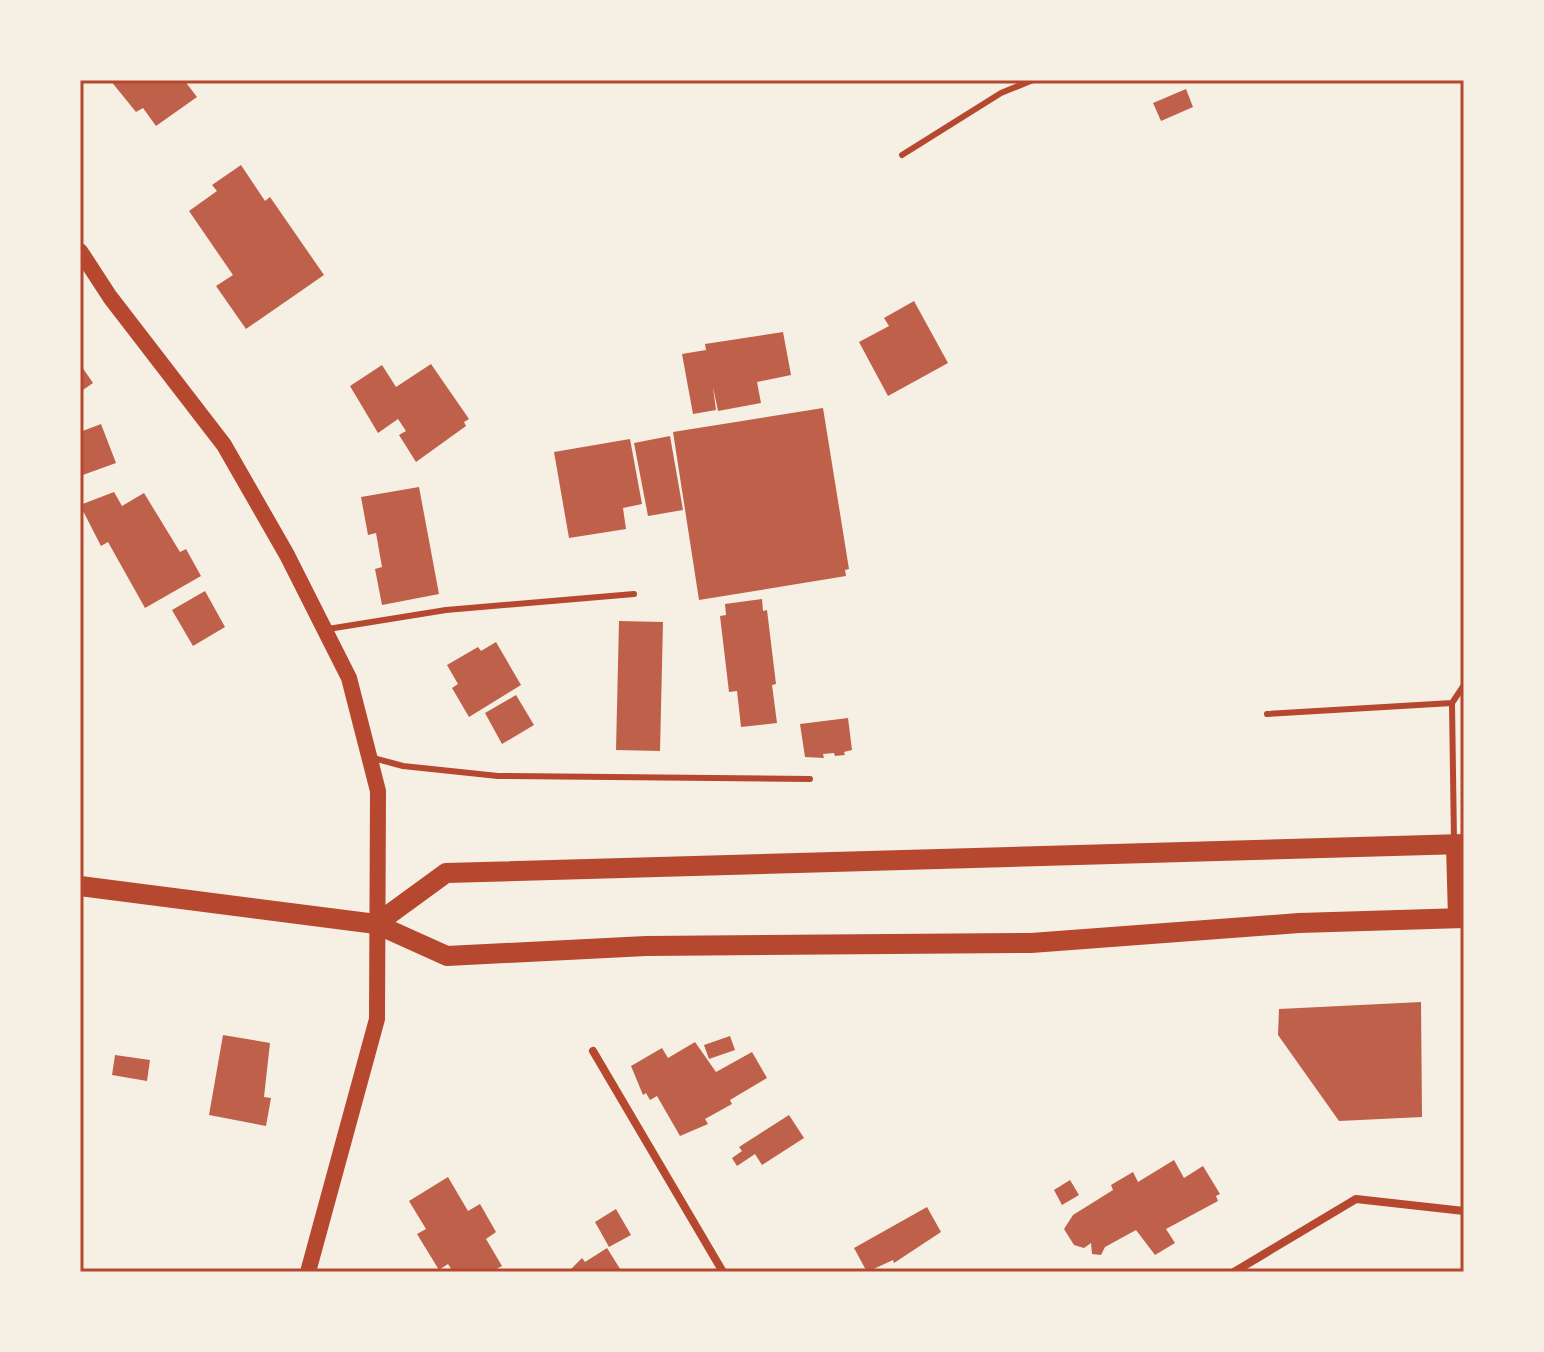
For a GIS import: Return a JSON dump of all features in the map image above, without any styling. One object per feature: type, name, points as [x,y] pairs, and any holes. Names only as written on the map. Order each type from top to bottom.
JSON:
[{"type":"main road","points":[[80,251],[110,297],[224,445],[349,678],[378,791],[377,1019],[308,1272]]},
{"type":"main road","points":[[80,886],[376,924],[447,956],[646,946],[1031,943],[1299,923],[1460,918],[1459,845],[446,873],[376,924]]},
{"type":"street","points":[[593,1051],[723,1272]]},
{"type":"street","points":[[1234,1272],[1356,1199],[1464,1211]]},
{"type":"lane","points":[[902,155],[1001,93],[1033,80]]},
{"type":"lane","points":[[324,629],[446,610],[634,594]]},
{"type":"lane","points":[[1459,845],[1452,703],[1464,685]]},
{"type":"lane","points":[[1267,714],[1452,703]]},
{"type":"lane","points":[[369,757],[403,766],[498,776],[810,779]]},
{"type":"building","points":[[110,80],[184,80],[197,97],[156,126],[143,108],[136,112]]},
{"type":"building","points":[[1186,89],[1193,107],[1161,121],[1153,103]]},
{"type":"building","points":[[241,165],[265,201],[270,197],[324,275],[246,329],[216,286],[233,275],[189,211],[217,191],[212,185]]},
{"type":"building","points":[[914,301],[948,363],[888,396],[859,342],[889,326],[884,318]]},
{"type":"building","points":[[783,332],[791,375],[757,382],[761,403],[718,411],[713,387],[716,410],[693,414],[682,354],[706,350],[705,344]]},
{"type":"building","points":[[80,364],[93,383],[80,392]]},
{"type":"building","points":[[431,364],[469,419],[464,422],[466,426],[416,462],[399,435],[406,431],[398,419],[378,433],[350,386],[382,365],[396,387]]},
{"type":"building","points":[[823,408],[849,569],[845,570],[846,576],[699,600],[673,432]]},
{"type":"building","points":[[101,424],[116,463],[80,476],[80,432]]},
{"type":"building","points":[[670,436],[683,510],[648,516],[634,443]]},
{"type":"building","points":[[630,439],[642,504],[623,508],[626,529],[569,538],[554,452]]},
{"type":"building","points":[[419,487],[439,594],[382,605],[375,569],[382,567],[376,533],[368,535],[361,497]]},
{"type":"building","points":[[114,492],[122,506],[144,493],[180,552],[186,549],[201,576],[145,608],[108,542],[101,546],[80,505]]},
{"type":"building","points":[[205,591],[225,627],[193,646],[172,610]]},
{"type":"building","points":[[762,599],[763,611],[767,610],[776,684],[772,685],[777,723],[741,727],[737,691],[729,692],[720,616],[726,615],[725,604]]},
{"type":"building","points":[[619,621],[663,622],[660,751],[616,750]]},
{"type":"building","points":[[496,642],[521,685],[469,717],[452,688],[458,684],[447,665],[478,647],[481,651]]},
{"type":"building","points":[[516,695],[534,725],[502,744],[485,713]]},
{"type":"building","points":[[848,718],[852,750],[844,752],[845,755],[835,756],[834,753],[823,754],[824,758],[805,757],[800,724]]},
{"type":"building","points":[[1421,1002],[1422,1117],[1339,1121],[1278,1035],[1279,1009]]},
{"type":"building","points":[[223,1035],[270,1043],[264,1097],[271,1098],[266,1126],[209,1115]]},
{"type":"building","points":[[730,1036],[735,1050],[709,1059],[704,1045]]},
{"type":"building","points":[[695,1042],[716,1072],[752,1052],[767,1078],[705,1119],[708,1124],[680,1136],[657,1096],[650,1100],[646,1093],[643,1095],[631,1066],[662,1048],[668,1058]]},
{"type":"building","points":[[115,1055],[150,1060],[147,1081],[112,1075]]},
{"type":"building","points":[[789,1115],[804,1138],[762,1165],[755,1154],[737,1166],[732,1158],[742,1151],[739,1147]]},
{"type":"building","points":[[1174,1160],[1184,1178],[1203,1166],[1220,1194],[1216,1196],[1218,1201],[1166,1229],[1175,1243],[1155,1255],[1136,1230],[1105,1247],[1101,1255],[1092,1254],[1091,1243],[1084,1248],[1074,1245],[1064,1229],[1073,1215],[1113,1190],[1111,1185],[1133,1172],[1138,1182]]},
{"type":"building","points":[[448,1177],[468,1211],[480,1204],[496,1232],[486,1239],[502,1266],[491,1272],[453,1272],[448,1264],[439,1270],[417,1234],[426,1229],[409,1201]]},
{"type":"building","points":[[1070,1180],[1079,1195],[1062,1205],[1054,1190]]},
{"type":"building","points":[[927,1207],[941,1232],[894,1263],[893,1260],[867,1272],[854,1248]]},
{"type":"building","points":[[616,1209],[631,1235],[609,1247],[595,1222]]},
{"type":"building","points":[[607,1248],[622,1272],[568,1272],[582,1258],[585,1262]]}]
